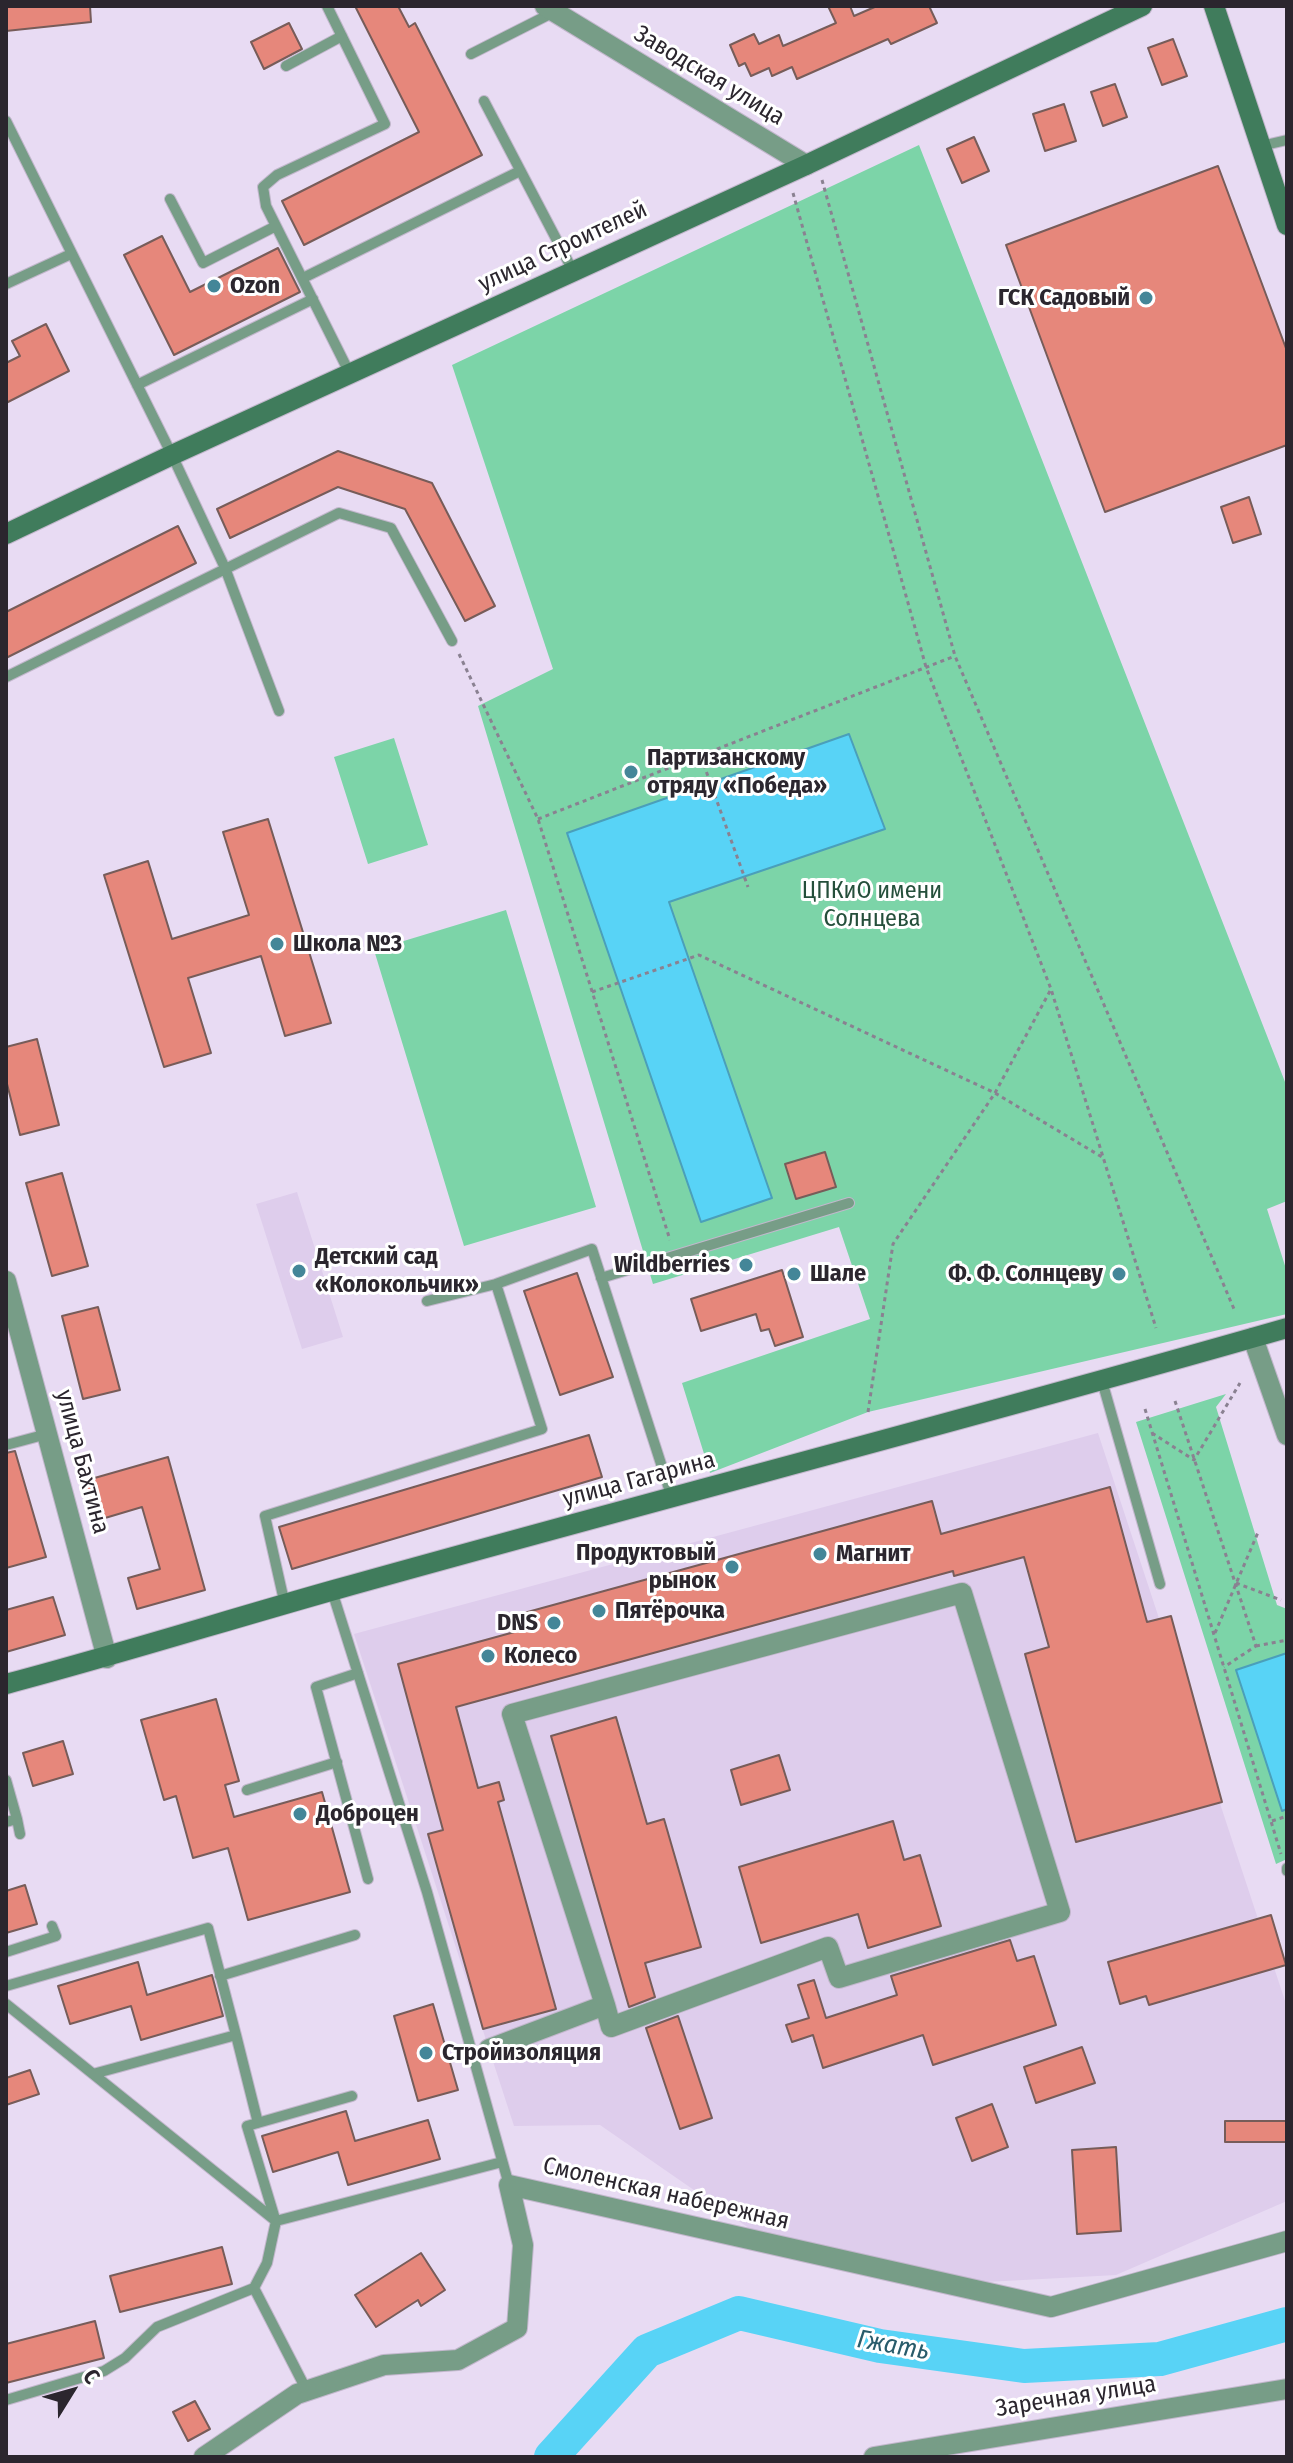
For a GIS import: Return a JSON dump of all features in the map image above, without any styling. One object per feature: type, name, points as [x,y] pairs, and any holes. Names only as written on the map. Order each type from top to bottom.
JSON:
[{"type":"main road","name":"улица Строителей","points":[[6,534],[573,271],[813,169],[1142,6]]},
{"type":"main road","points":[[1214,6],[1287,225]]},
{"type":"main road","name":"улица Гагарина","points":[[6,1684],[1287,1328]]},
{"type":"street","name":"Заводская улица","points":[[549,9],[813,169]]},
{"type":"street","name":"улица Бахтина","points":[[6,1281],[107,1658]]},
{"type":"street","points":[[1253,1338],[1287,1435]]},
{"type":"street","points":[[962,1593],[1060,1912],[839,1978],[828,1947],[611,2027],[605,2005],[512,1714],[962,1593]]},
{"type":"street","points":[[480,2051],[605,2005]]},
{"type":"street","name":"Смоленская набережная","points":[[204,2457],[297,2394],[384,2365],[458,2360],[517,2328],[523,2245],[509,2185],[1051,2307],[1287,2241]]},
{"type":"street","name":"Заречная улица","points":[[874,2457],[1287,2389]]},
{"type":"lane","points":[[327,6],[385,124],[277,175],[263,187],[266,206],[350,374]]},
{"type":"lane","points":[[471,54],[549,9]]},
{"type":"lane","points":[[286,66],[342,36]]},
{"type":"lane","points":[[484,101],[573,271]]},
{"type":"lane","points":[[6,121],[225,568],[279,711]]},
{"type":"lane","points":[[1261,146],[1287,140]]},
{"type":"lane","points":[[303,278],[520,171]]},
{"type":"lane","points":[[170,199],[203,263],[276,226]]},
{"type":"lane","points":[[6,284],[71,254]]},
{"type":"lane","points":[[137,385],[313,299]]},
{"type":"lane","points":[[6,677],[339,513],[391,528],[452,641]]},
{"type":"lane","points":[[601,1278],[849,1203]]},
{"type":"lane","points":[[427,1301],[496,1284],[592,1249],[672,1498]]},
{"type":"lane","points":[[285,1605],[265,1516],[542,1429],[496,1284]]},
{"type":"lane","points":[[1102,1381],[1160,1584]]},
{"type":"lane","points":[[6,1445],[47,1434]]},
{"type":"lane","points":[[332,1591],[480,2051],[509,2185]]},
{"type":"lane","points":[[358,1673],[316,1687],[368,1879]]},
{"type":"lane","points":[[247,1790],[337,1762]]},
{"type":"lane","points":[[6,1780],[12,1820],[20,1834]]},
{"type":"lane","points":[[6,1952],[56,1936],[52,1926]]},
{"type":"lane","points":[[6,1986],[208,1928],[258,2123]]},
{"type":"lane","points":[[220,1976],[355,1935]]},
{"type":"lane","points":[[6,2004],[276,2221]]},
{"type":"lane","points":[[93,2074],[236,2035]]},
{"type":"lane","points":[[6,2400],[104,2371],[125,2358],[157,2327],[254,2288],[267,2263],[276,2221],[247,2126],[352,2096]]},
{"type":"lane","points":[[276,2221],[502,2162]]},
{"type":"lane","points":[[254,2288],[307,2391]]},
{"type":"path","points":[[813,169],[955,656],[1234,1309]]},
{"type":"path","points":[[790,186],[926,667],[1051,989],[1156,1328]]},
{"type":"path","points":[[452,641],[538,819],[675,1256]]},
{"type":"path","points":[[538,819],[955,656]]},
{"type":"path","points":[[701,757],[748,887]]},
{"type":"path","points":[[592,992],[699,955],[995,1093],[1102,1157]]},
{"type":"path","points":[[868,1412],[893,1244],[995,1093],[1051,989]]},
{"type":"path","points":[[1194,1460],[1240,1383]]},
{"type":"path","points":[[1175,1401],[1256,1646]]},
{"type":"path","points":[[1145,1409],[1287,1869]]},
{"type":"path","points":[[1152,1433],[1194,1460]]},
{"type":"path","points":[[1214,1635],[1259,1530]]},
{"type":"path","points":[[1235,1583],[1281,1600]]},
{"type":"path","points":[[1224,1668],[1256,1646],[1287,1640]]},
{"type":"path","points":[[1271,1822],[1287,1816]]},
{"type":"shaded area","name":"Детский сад «Колокольчик»","points":[[297,1192],[343,1337],[302,1349],[256,1204]]},
{"type":"shaded area","points":[[1098,1433],[1287,2007],[1287,2201],[1116,2275],[949,2284],[756,2233],[600,2125],[514,2126],[354,1634]]},
{"type":"green space","name":"ЦПКиО имени Солнцева","points":[[919,145],[1287,1087],[1287,1201],[1267,1209],[1287,1272],[1287,1314],[868,1412],[710,1473],[682,1383],[870,1319],[839,1227],[653,1284],[478,706],[553,669],[452,365]]},
{"type":"green space","points":[[394,738],[428,845],[368,864],[334,757]]},
{"type":"green space","points":[[506,910],[596,1207],[464,1246],[374,950]]},
{"type":"green space","points":[[1226,1394],[1216,1407],[1277,1605],[1287,1609],[1287,1859],[1276,1864],[1136,1422]]},
{"type":"water","points":[[849,734],[885,829],[669,902],[772,1198],[701,1222],[567,833]]},
{"type":"water","points":[[1287,1653],[1287,1809],[1282,1811],[1236,1670]]},
{"type":"building","points":[[6,6],[90,6],[91,22],[6,31]]},
{"type":"building","points":[[355,6],[398,6],[409,27],[415,23],[482,155],[304,245],[282,201],[419,132]]},
{"type":"building","points":[[828,6],[850,6],[854,16],[877,6],[929,6],[937,23],[891,44],[888,39],[797,79],[792,67],[772,76],[769,68],[751,76],[745,63],[739,66],[730,45],[754,34],[759,44],[779,35],[783,46],[836,23]]},
{"type":"building","points":[[289,23],[302,49],[264,69],[251,42]]},
{"type":"building","points":[[1173,39],[1187,76],[1162,85],[1148,48]]},
{"type":"building","points":[[1115,84],[1127,117],[1103,126],[1091,92]]},
{"type":"building","points":[[1064,104],[1076,141],[1045,151],[1033,114]]},
{"type":"building","points":[[974,137],[989,171],[962,183],[947,149]]},
{"type":"building","name":"ГСК Садовый","points":[[1218,166],[1287,351],[1287,445],[1105,512],[1006,245]]},
{"type":"building","points":[[162,236],[190,292],[278,248],[300,292],[174,355],[124,255]]},
{"type":"building","points":[[46,324],[69,371],[6,403],[6,363],[20,356],[12,341]]},
{"type":"building","points":[[338,451],[432,483],[495,606],[465,621],[405,509],[338,487],[230,538],[217,509]]},
{"type":"building","points":[[1249,497],[1261,534],[1233,543],[1221,507]]},
{"type":"building","points":[[178,526],[196,563],[6,658],[6,612]]},
{"type":"building","points":[[268,819],[331,1023],[285,1036],[261,956],[188,978],[211,1053],[164,1067],[104,875],[148,861],[172,939],[249,915],[223,832]]},
{"type":"building","points":[[37,1039],[59,1125],[20,1135],[6,1080],[6,1047]]},
{"type":"building","points":[[825,1152],[836,1187],[796,1199],[785,1164]]},
{"type":"building","points":[[62,1173],[88,1266],[52,1276],[26,1183]]},
{"type":"building","points":[[782,1270],[803,1337],[775,1346],[769,1329],[761,1331],[756,1314],[701,1331],[691,1299]]},
{"type":"building","points":[[577,1273],[613,1377],[560,1395],[524,1291]]},
{"type":"building","points":[[98,1307],[120,1390],[83,1399],[62,1316]]},
{"type":"building","points":[[589,1435],[602,1477],[292,1569],[279,1527]]},
{"type":"building","points":[[15,1451],[46,1557],[6,1568],[6,1453]]},
{"type":"building","points":[[168,1457],[205,1590],[137,1609],[128,1578],[160,1569],[142,1507],[95,1521],[84,1481]]},
{"type":"building","points":[[1110,1487],[1147,1622],[1171,1616],[1222,1802],[1076,1842],[1025,1654],[1049,1647],[1024,1557],[954,1576],[953,1571],[456,1707],[478,1788],[499,1782],[504,1800],[498,1802],[556,2009],[483,2029],[428,1834],[443,1830],[398,1664],[518,1631],[513,1616],[932,1501],[941,1534]]},
{"type":"building","points":[[53,1597],[65,1635],[6,1652],[6,1610]]},
{"type":"building","points":[[216,1699],[239,1781],[225,1785],[234,1817],[322,1792],[350,1892],[248,1920],[228,1848],[193,1858],[176,1796],[164,1800],[141,1720]]},
{"type":"building","points":[[616,1717],[647,1824],[664,1819],[701,1947],[645,1963],[655,1997],[629,2007],[551,1736]]},
{"type":"building","points":[[63,1741],[73,1774],[33,1786],[23,1753]]},
{"type":"building","points":[[779,1755],[790,1790],[741,1805],[731,1770]]},
{"type":"building","points":[[893,1821],[904,1860],[920,1855],[941,1926],[868,1948],[858,1914],[761,1943],[739,1867]]},
{"type":"building","points":[[25,1885],[37,1924],[6,1933],[6,1891]]},
{"type":"building","points":[[1271,1915],[1286,1965],[1149,2005],[1146,1996],[1120,2004],[1108,1962]]},
{"type":"building","points":[[1010,1940],[1017,1961],[1034,1956],[1056,2025],[933,2065],[923,2035],[823,2068],[813,2035],[792,2042],[786,2025],[809,2018],[798,1985],[814,1980],[826,2018],[897,1995],[891,1976]]},
{"type":"building","points":[[138,1962],[147,1995],[212,1975],[223,2016],[141,2040],[131,2006],[70,2024],[58,1986]]},
{"type":"building","name":"Стройизоляция","points":[[433,2004],[458,2090],[418,2101],[394,2016]]},
{"type":"building","points":[[678,2016],[712,2118],[680,2129],[646,2028]]},
{"type":"building","points":[[1082,2047],[1095,2083],[1036,2103],[1024,2067]]},
{"type":"building","points":[[30,2070],[39,2094],[6,2105],[6,2078]]},
{"type":"building","points":[[992,2104],[1008,2147],[972,2161],[956,2118]]},
{"type":"building","points":[[346,2111],[355,2141],[428,2120],[440,2159],[348,2185],[338,2152],[273,2172],[262,2136]]},
{"type":"building","points":[[1225,2121],[1287,2121],[1287,2142],[1225,2142]]},
{"type":"building","points":[[1116,2147],[1121,2231],[1077,2234],[1072,2150]]},
{"type":"building","points":[[222,2247],[232,2284],[120,2312],[110,2276]]},
{"type":"building","points":[[421,2253],[445,2290],[421,2306],[418,2300],[376,2327],[355,2295]]},
{"type":"building","points":[[95,2321],[104,2358],[6,2383],[6,2344]]},
{"type":"building","points":[[195,2401],[210,2429],[188,2441],[173,2412]]},
{"type":"waterway","name":"Гжать","points":[[551,2457],[647,2351],[739,2313],[880,2346],[1024,2366],[1160,2359],[1287,2324]]},
{"type":"place","name":"Ozon","points":[[214,286]]},
{"type":"place","name":"ГСК Садовый","points":[[1146,298]]},
{"type":"place","name":"Партизанскому отряду «Победа»","points":[[631,772]]},
{"type":"place","name":"Школа №3","points":[[277,944]]},
{"type":"place","name":"Wildberries","points":[[746,1265]]},
{"type":"place","name":"Детский сад «Колокольчик»","points":[[299,1271]]},
{"type":"place","name":"Шале","points":[[794,1274]]},
{"type":"place","name":"Ф. Ф. Солнцеву","points":[[1119,1274]]},
{"type":"place","name":"Магнит","points":[[820,1554]]},
{"type":"place","name":"Продуктовый рынок","points":[[732,1567]]},
{"type":"place","name":"Пятёрочка","points":[[599,1611]]},
{"type":"place","name":"DNS","points":[[554,1623]]},
{"type":"place","name":"Колесо","points":[[488,1656]]},
{"type":"place","name":"Доброцен","points":[[300,1814]]},
{"type":"place","name":"Стройизоляция","points":[[426,2053]]}]
